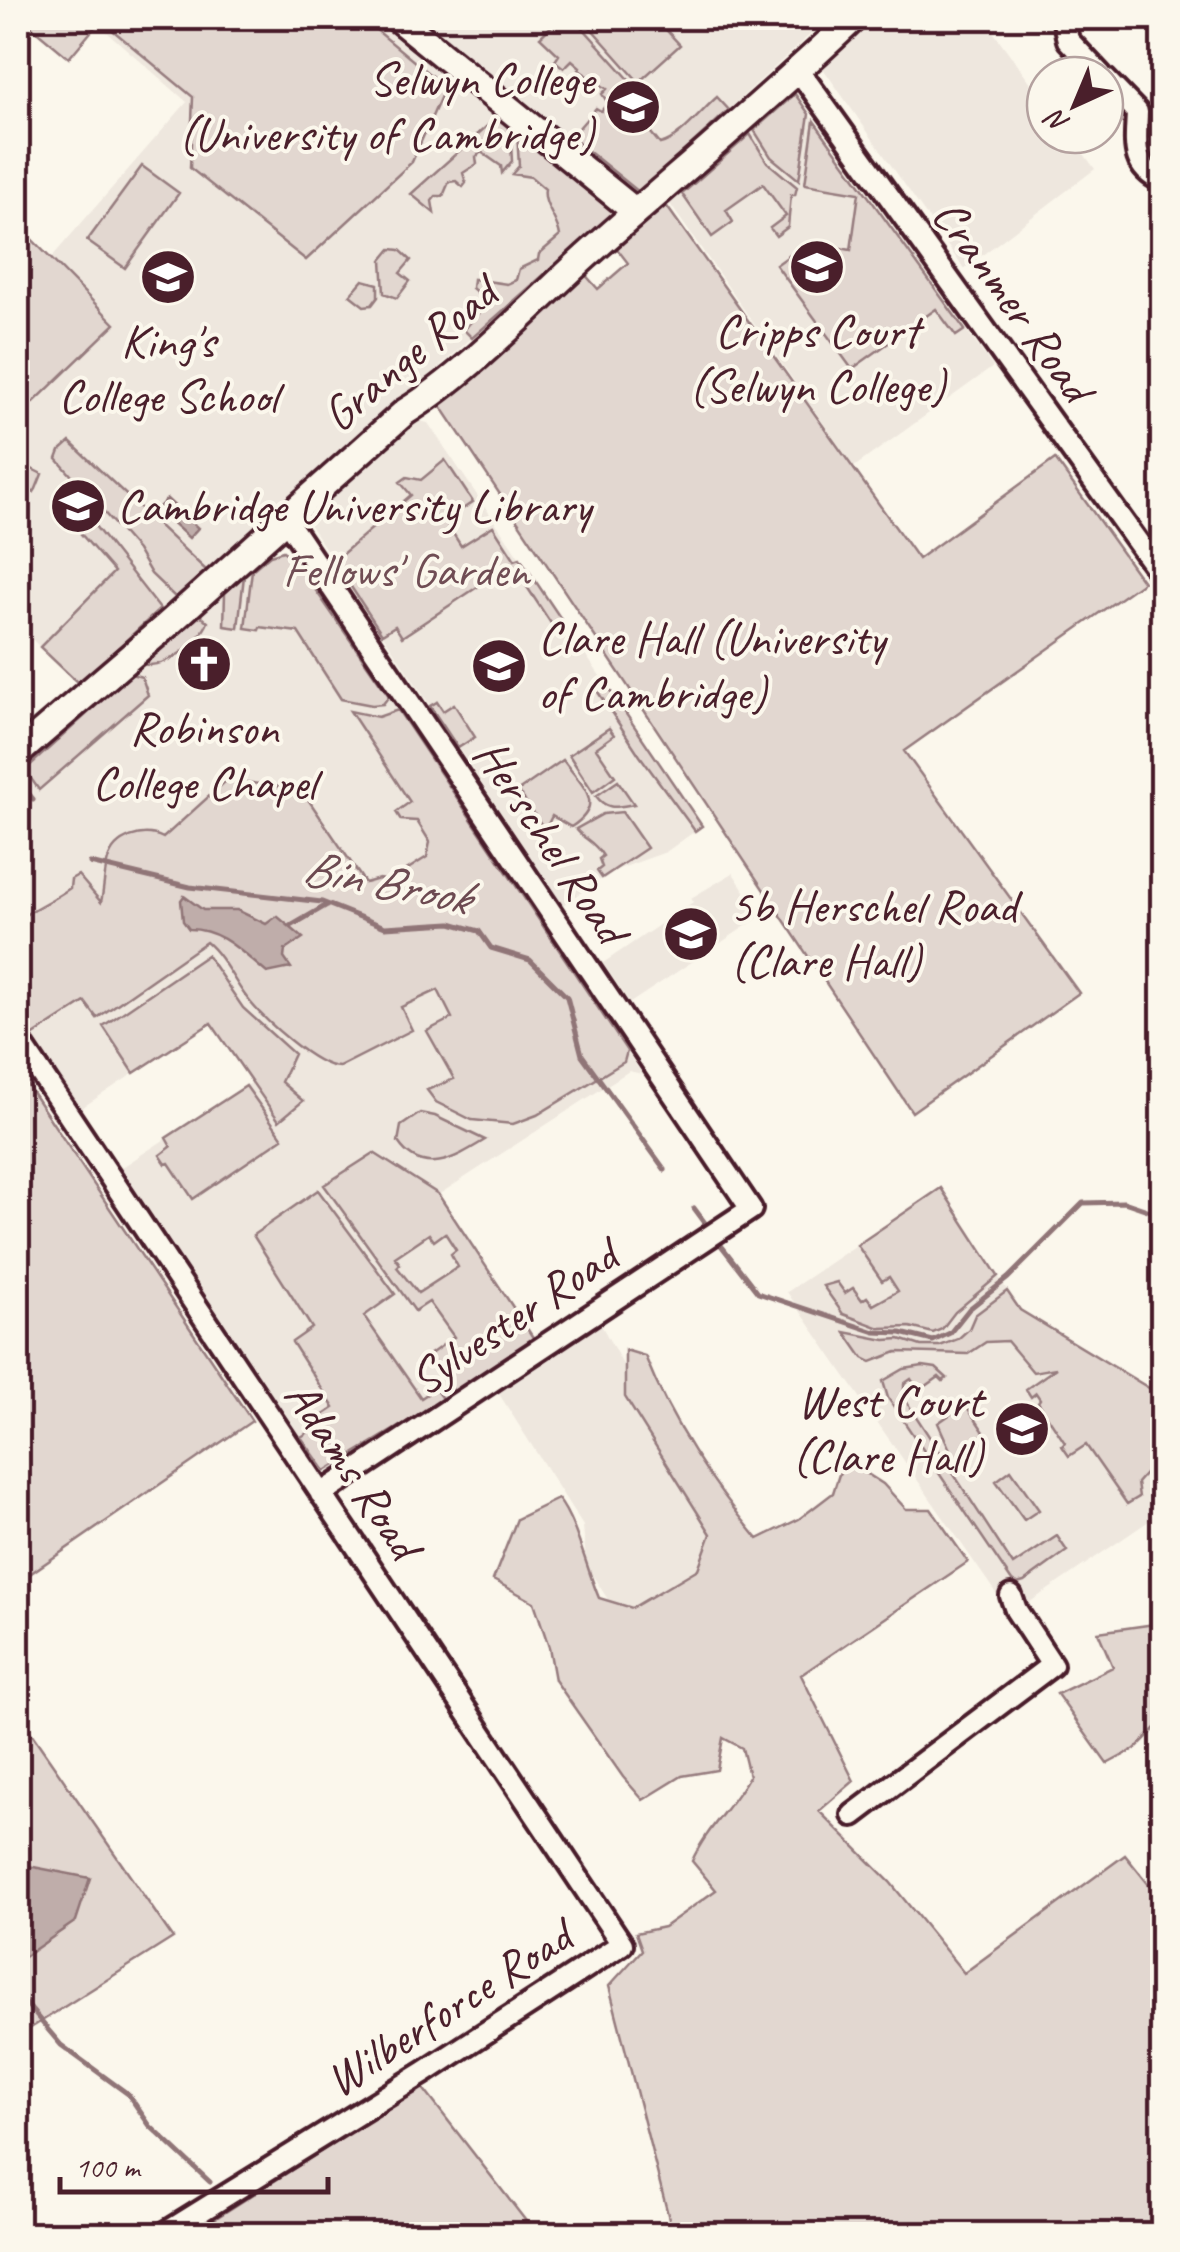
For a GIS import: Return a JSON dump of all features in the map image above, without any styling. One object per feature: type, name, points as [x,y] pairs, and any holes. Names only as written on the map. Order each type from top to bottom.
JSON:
[{"type":"street","points":[[398,18],[636,212]]},
{"type":"street","name":"Grange Road","points":[[18,753],[405,412],[478,354],[854,18]]},
{"type":"street","points":[[1063,18],[1068,40],[1082,55]]},
{"type":"street","name":"Cranmer Road","points":[[798,71],[1162,576]]},
{"type":"street","points":[[1125,100],[1137,112],[1138,162],[1148,174],[1162,181]]},
{"type":"street","name":"Herschel Road","points":[[285,518],[750,1209]]},
{"type":"street","name":"Adams Road","points":[[18,1039],[622,1944]]},
{"type":"street","name":"Sylvester Road","points":[[322,1494],[750,1209]]},
{"type":"street","points":[[853,1815],[1052,1665],[1011,1596]]},
{"type":"street","name":"Wilberforce Road","points":[[164,2234],[622,1944]]},
{"type":"shaded area","name":"King's College School","points":[[91,18],[370,18],[614,213],[79,684],[18,626],[18,225],[51,258],[187,102]]},
{"type":"shaded area","name":"Selwyn College (University of Cambridge)","points":[[422,18],[828,18],[639,192]]},
{"type":"shaded area","points":[[875,18],[983,18],[1025,75],[1025,155],[1085,155],[1095,169],[964,269],[822,67]]},
{"type":"shaded area","name":"Cripps Court (Selwyn College)","points":[[795,94],[993,367],[854,467],[670,204]]},
{"type":"shaded area","name":"Clare Hall (University of Cambridge)","points":[[412,419],[428,423],[702,826],[666,852],[613,871],[563,905],[305,518]]},
{"type":"shaded area","points":[[167,499],[198,528],[189,538],[157,509]]},
{"type":"shaded area","points":[[283,551],[294,559],[393,702],[642,1074],[629,1071],[438,1195],[546,1358],[600,1323],[731,1561],[628,1631],[586,1565],[583,1526],[485,1372],[331,1470],[321,1467],[121,1168],[251,1083],[211,1022],[80,1109],[18,1014],[18,776],[213,603],[270,555]]},
{"type":"shaded area","name":"5b Herschel Road (Clare Hall)","points":[[733,873],[761,916],[630,1003],[603,963],[693,902],[691,898]]},
{"type":"shaded area","points":[[184,896],[203,910],[237,910],[266,924],[277,916],[303,938],[285,950],[284,958],[291,968],[267,973],[222,938],[189,929],[183,921]]},
{"type":"shaded area","name":"West Court (Clare Hall)","points":[[941,1188],[1020,1310],[1162,1396],[1162,1512],[1011,1615],[787,1292]]},
{"type":"shaded area","points":[[18,1864],[90,1878],[76,1921],[18,1961]]},
{"type":"green space","points":[[21,18],[84,18],[95,27],[69,58]]},
{"type":"green space","points":[[98,18],[362,18],[445,87],[412,162],[306,260],[190,168],[193,97]]},
{"type":"green space","points":[[560,18],[574,18],[635,86],[623,98],[660,144],[682,131],[717,97],[729,110],[639,192],[571,137],[596,108],[601,111],[608,103],[602,94],[607,89],[579,70],[572,60],[564,68],[555,61],[559,55],[540,37]]},
{"type":"green space","points":[[582,18],[655,18],[680,45],[639,82]]},
{"type":"green space","points":[[795,94],[809,114],[799,180],[771,157],[754,130]]},
{"type":"green space","points":[[497,117],[510,127],[512,161],[502,173],[501,166],[481,152],[476,157],[477,164],[463,173],[463,187],[456,181],[449,182],[443,196],[432,201],[434,213],[411,194]]},
{"type":"green space","points":[[814,121],[965,330],[956,336],[936,309],[852,369],[776,265],[808,242],[851,250],[859,193],[805,184]]},
{"type":"green space","points":[[517,133],[614,213],[472,338],[464,330],[488,302],[472,288],[473,279],[507,284],[516,280],[519,269],[538,260],[539,254],[560,236],[545,189],[531,177],[512,174],[519,166]]},
{"type":"green space","points":[[750,134],[767,162],[797,187],[795,195],[791,195],[788,227],[776,236],[770,228],[786,216],[763,184],[726,210],[733,222],[712,237],[682,194]]},
{"type":"green space","points":[[142,166],[179,193],[125,268],[87,241]]},
{"type":"green space","points":[[663,201],[918,559],[1055,459],[1143,582],[904,751],[1079,993],[912,1112],[437,400],[582,271],[598,289],[628,263],[614,245]]},
{"type":"green space","points":[[18,225],[115,324],[33,403],[18,386]]},
{"type":"green space","points":[[391,249],[400,250],[411,260],[400,273],[410,281],[397,298],[384,293],[382,260]]},
{"type":"green space","points":[[363,280],[378,284],[378,297],[372,305],[364,306],[350,295]]},
{"type":"green space","points":[[70,442],[207,571],[176,598],[151,574],[137,550],[57,459]]},
{"type":"green space","name":"Fellows' Garden","points":[[445,460],[473,502],[445,521],[461,546],[493,526],[563,622],[554,628],[512,564],[402,637],[395,626],[382,634],[334,561],[411,495],[400,482],[407,477],[421,480]]},
{"type":"green space","points":[[30,468],[42,474],[36,489],[34,492],[26,485],[18,495],[18,470]]},
{"type":"green space","points":[[95,526],[160,609],[79,684],[40,647],[114,572],[81,534]]},
{"type":"green space","points":[[283,551],[294,559],[389,696],[383,704],[341,699],[298,632],[245,628],[252,570],[270,555]]},
{"type":"green space","points":[[244,576],[238,628],[224,626],[225,593]]},
{"type":"green space","points":[[200,615],[208,622],[190,646],[161,663],[143,664]]},
{"type":"green space","points":[[131,674],[142,677],[148,695],[39,790],[25,770]]},
{"type":"green space","points":[[603,680],[702,826],[695,831],[594,686]]},
{"type":"green space","points":[[437,702],[443,711],[454,704],[475,737],[458,748],[430,706]]},
{"type":"green space","points":[[398,710],[627,1051],[624,1062],[537,1115],[513,1124],[472,1120],[436,1102],[427,1090],[454,1079],[427,1031],[452,1018],[438,990],[401,1007],[412,1030],[339,1067],[329,1065],[303,1050],[264,1017],[206,942],[97,1018],[85,1002],[32,1036],[18,1014],[18,920],[70,888],[71,879],[78,875],[101,902],[108,860],[116,845],[139,835],[163,838],[227,780],[301,789],[365,883],[389,881],[427,857],[430,842],[417,821],[401,820],[396,812],[410,802],[350,711],[378,717]]},
{"type":"green space","points":[[609,728],[614,735],[596,748],[615,776],[593,792],[569,755]]},
{"type":"green space","points":[[563,760],[588,795],[588,810],[571,827],[552,816],[545,830],[518,791]]},
{"type":"green space","points":[[618,781],[634,804],[608,806],[596,796]]},
{"type":"green space","points":[[622,812],[647,848],[602,878],[597,871],[602,867],[599,859],[603,856],[576,829],[603,814]]},
{"type":"green space","points":[[207,955],[243,1008],[294,1054],[281,1082],[303,1101],[279,1121],[211,1023],[134,1073],[103,1026]]},
{"type":"green space","points":[[18,1071],[252,1421],[18,1582]]},
{"type":"green space","points":[[246,1086],[283,1138],[193,1199],[160,1155],[171,1147],[166,1138]]},
{"type":"green space","points":[[420,1113],[485,1140],[452,1158],[418,1160],[398,1142],[401,1126]]},
{"type":"green space","points":[[374,1153],[438,1194],[534,1339],[454,1392],[429,1355],[454,1337],[429,1302],[415,1311],[324,1185]],"holes":[[[445,1233],[456,1250],[451,1254],[458,1267],[418,1293],[397,1267],[400,1264],[395,1257],[429,1234],[434,1241]]]},
{"type":"green space","points":[[941,1188],[998,1276],[933,1333],[910,1327],[880,1328],[843,1314],[823,1286],[837,1282],[845,1293],[853,1288],[862,1300],[867,1297],[873,1305],[898,1291],[889,1277],[882,1281],[857,1245]]},
{"type":"green space","points":[[318,1190],[395,1294],[364,1316],[421,1398],[435,1389],[443,1400],[325,1471],[301,1437],[313,1429],[313,1422],[334,1408],[292,1342],[312,1328],[253,1235]]},
{"type":"green space","points":[[1007,1291],[1020,1310],[1162,1396],[1162,1466],[1159,1463],[1151,1467],[1137,1483],[1139,1497],[1127,1504],[1086,1445],[1069,1456],[1062,1446],[1065,1443],[1038,1402],[1040,1399],[1036,1393],[1031,1397],[1026,1389],[1056,1368],[1033,1372],[1007,1341],[986,1342],[968,1354],[897,1352],[871,1362],[863,1358],[845,1332],[940,1346],[958,1339],[969,1329],[975,1315]]},
{"type":"green space","points":[[625,1350],[645,1356],[694,1452],[758,1539],[799,1519],[833,1493],[844,1459],[883,1484],[906,1509],[931,1509],[968,1562],[801,1675],[854,1781],[819,1811],[890,1882],[964,1973],[1125,1855],[1162,1901],[1162,2234],[673,2234],[609,1986],[642,1950],[636,1933],[664,1927],[716,1890],[692,1861],[749,1776],[742,1748],[723,1738],[717,1770],[682,1776],[643,1800],[555,1680],[534,1602],[493,1580],[517,1519],[558,1499],[575,1532],[599,1598],[632,1608],[698,1569],[711,1534],[625,1397]]},
{"type":"green space","points":[[936,1368],[947,1378],[943,1381],[939,1377],[919,1391],[911,1379],[904,1384],[904,1398],[1013,1565],[1057,1536],[1067,1551],[1024,1582],[1012,1581],[888,1398],[883,1381],[904,1369]]},
{"type":"green space","points":[[965,1404],[988,1438],[955,1461],[938,1423]]},
{"type":"green space","points":[[1011,1470],[1039,1510],[1024,1520],[996,1481]]},
{"type":"green space","points":[[1162,1623],[1162,1722],[1135,1749],[1107,1764],[1057,1694],[1113,1667],[1098,1632]]},
{"type":"green space","points":[[18,1714],[173,1938],[18,2036]]},
{"type":"green space","points":[[422,2087],[536,2234],[191,2234]]},
{"type":"waterway","name":"Bin Brook","points":[[18,780],[33,799]]},
{"type":"waterway","name":"Bin Brook","points":[[90,863],[190,887],[322,902],[385,927],[451,923],[479,931],[491,948],[530,960],[567,997],[582,1055],[665,1170]]},
{"type":"waterway","points":[[291,926],[327,905]]},
{"type":"waterway","name":"Bin Brook","points":[[717,1240],[758,1293],[875,1332],[933,1341],[950,1333],[969,1309],[1008,1278],[1083,1203],[1124,1202],[1162,1215]]},
{"type":"waterway","name":"Bin Brook","points":[[694,1208],[711,1231]]},
{"type":"waterway","points":[[18,1994],[61,2045],[128,2094],[150,2126],[210,2182]]},
{"type":"place","name":"Selwyn College (University of Cambridge)","points":[[633,107]]},
{"type":"place","name":"Cripps Court (Selwyn College)","points":[[817,267]]},
{"type":"place","name":"King's College School","points":[[168,277]]},
{"type":"place","name":"Cambridge University Library","points":[[78,506]]},
{"type":"place","name":"Robinson College Chapel","points":[[204,664]]},
{"type":"place","name":"Clare Hall (University of Cambridge)","points":[[499,666]]},
{"type":"place","name":"5b Herschel Road (Clare Hall)","points":[[691,934]]},
{"type":"place","name":"West Court (Clare Hall)","points":[[1022,1429]]}]
